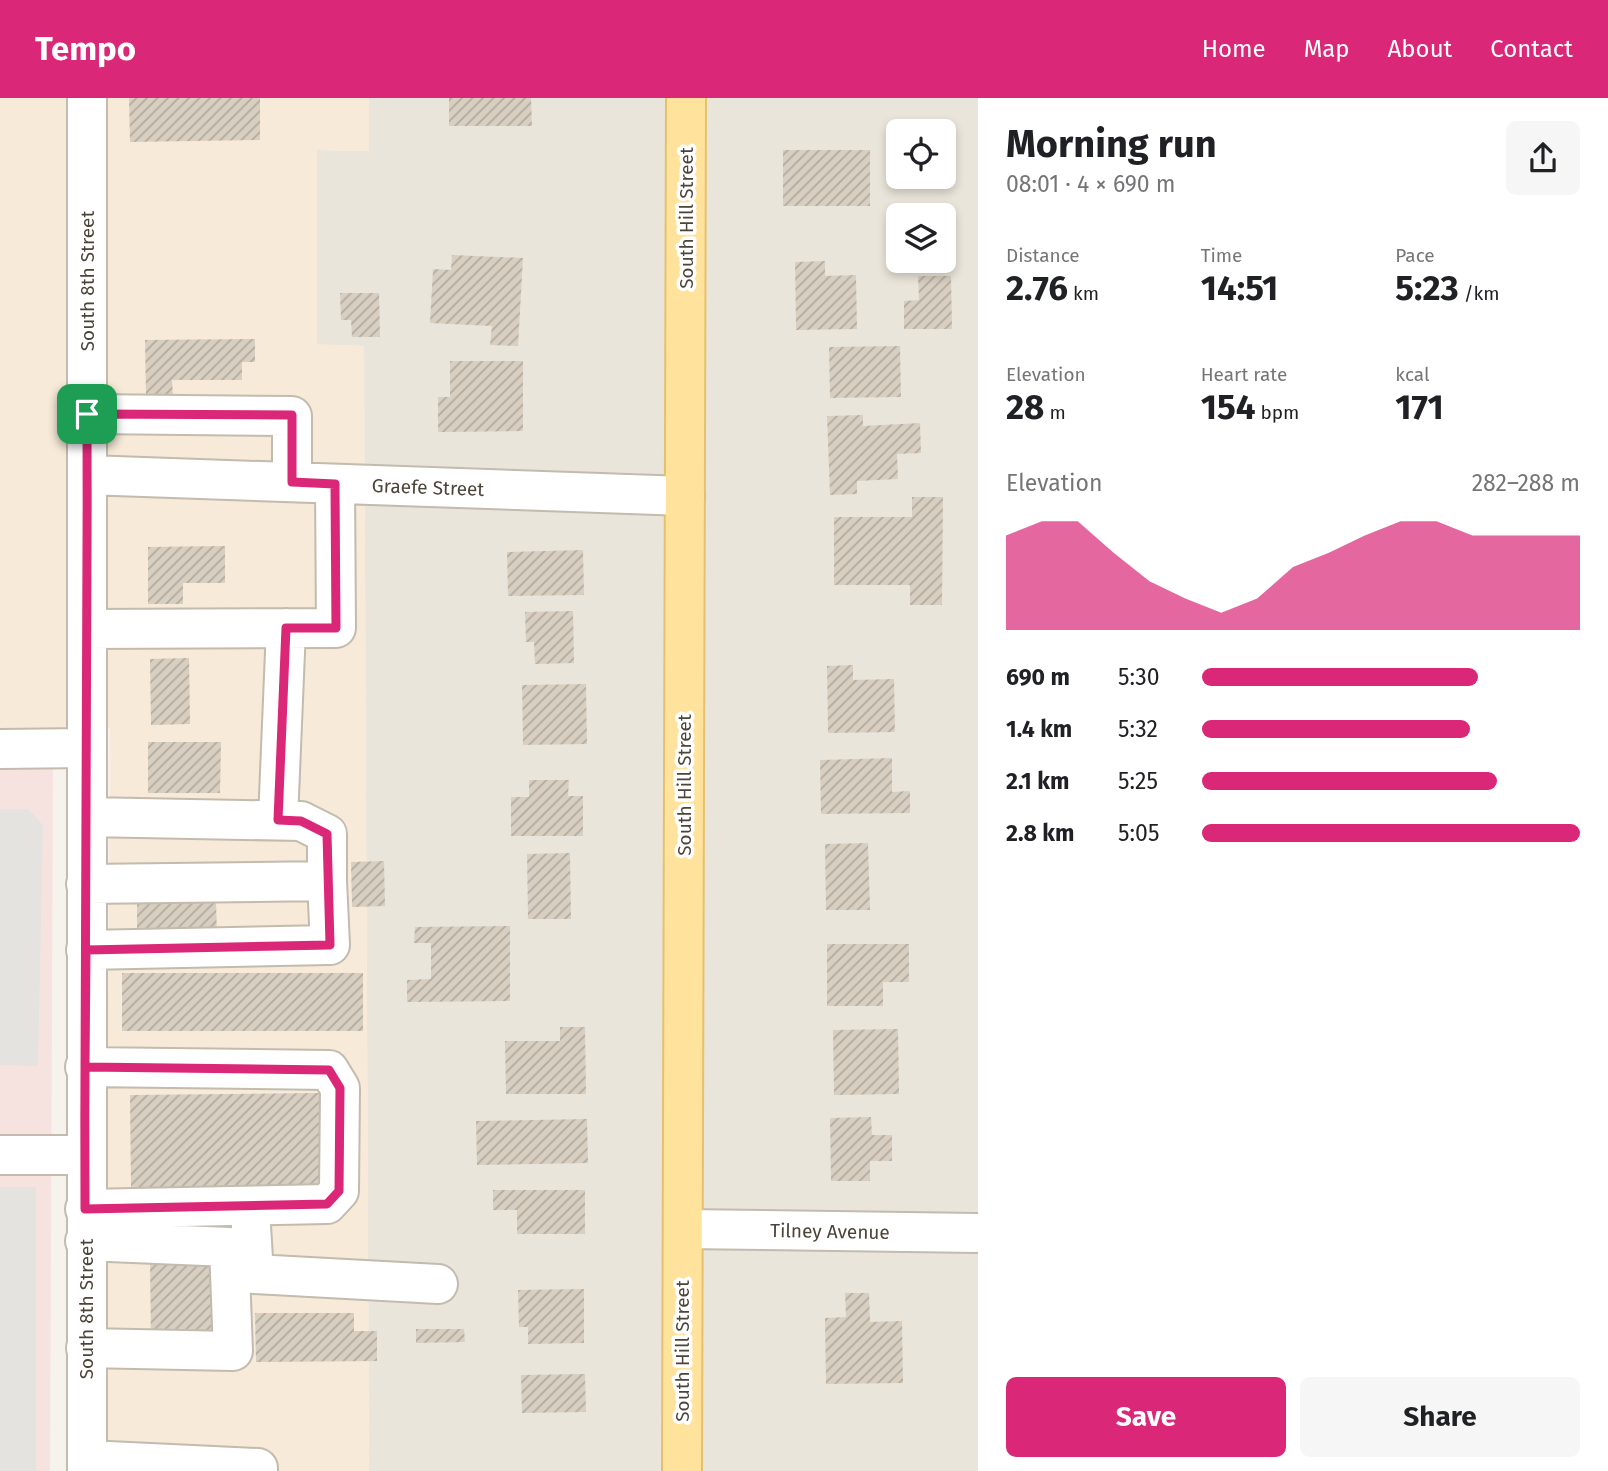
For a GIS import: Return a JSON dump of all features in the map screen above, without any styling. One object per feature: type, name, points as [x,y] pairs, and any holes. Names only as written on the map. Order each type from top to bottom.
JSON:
[{"type":"main road","name":"South Hill Street","points":[[682,1471],[686,98]]},
{"type":"street","name":"South 8th Street","points":[[87,98],[87,1465]]},
{"type":"street","points":[[87,414],[292,415],[292,482]]},
{"type":"street","name":"Graefe Street","points":[[87,475],[685,496]]},
{"type":"street","points":[[87,629],[336,628],[335,484]]},
{"type":"street","points":[[278,820],[286,628]]},
{"type":"street","points":[[0,749],[87,748]]},
{"type":"street","points":[[86,817],[301,821],[327,834],[330,945],[86,950]]},
{"type":"street","points":[[86,884],[327,881]]},
{"type":"street","points":[[85,1067],[329,1070],[340,1088],[339,1191],[327,1204],[250,1206],[85,1225]]},
{"type":"street","points":[[0,1155],[85,1155]]},
{"type":"street","points":[[250,1206],[254,1274],[438,1284]]},
{"type":"street","points":[[85,1225],[229,1247],[233,1351],[86,1348]]},
{"type":"street","name":"Tilney Avenue","points":[[683,1229],[978,1233]]},
{"type":"street","points":[[87,1465],[258,1468],[258,1471]]},
{"type":"shaded area","points":[[0,98],[369,98],[369,151],[317,150],[317,344],[364,346],[369,1471],[105,1471],[110,728],[0,733]]},
{"type":"shaded area","points":[[369,98],[978,98],[978,1471],[369,1471],[364,346],[317,345],[317,150],[369,151]]},
{"type":"shaded area","points":[[53,768],[50,1471],[0,1471],[0,769]]},
{"type":"shaded area","points":[[0,809],[28,809],[43,825],[38,1066],[0,1065]]},
{"type":"shaded area","points":[[0,1187],[36,1187],[36,1471],[0,1471]]},
{"type":"building","points":[[129,98],[260,98],[260,140],[130,142]]},
{"type":"building","points":[[449,98],[531,98],[532,126],[449,126]]},
{"type":"building","points":[[783,150],[870,150],[870,206],[783,206]]},
{"type":"building","points":[[452,255],[523,258],[518,346],[490,345],[492,326],[430,323],[433,269],[451,270]]},
{"type":"building","points":[[825,261],[825,276],[856,275],[857,329],[796,330],[795,262]]},
{"type":"building","points":[[918,276],[951,276],[952,329],[904,329],[904,301],[919,300]]},
{"type":"building","points":[[340,293],[379,293],[380,337],[352,337],[351,320],[341,320]]},
{"type":"building","points":[[255,339],[255,362],[242,362],[242,380],[172,380],[173,397],[146,397],[145,340]]},
{"type":"building","points":[[900,346],[901,397],[830,398],[829,347]]},
{"type":"building","points":[[450,361],[523,361],[523,431],[438,432],[438,397],[450,397]]},
{"type":"building","points":[[863,415],[863,426],[920,423],[921,453],[897,454],[898,479],[857,481],[857,494],[830,495],[827,416]]},
{"type":"building","points":[[912,497],[943,497],[942,605],[910,605],[910,585],[834,585],[834,517],[912,517]]},
{"type":"building","points":[[225,546],[225,583],[183,583],[183,604],[148,604],[148,547]]},
{"type":"building","points":[[583,550],[584,595],[508,596],[507,552]]},
{"type":"building","points":[[573,611],[574,663],[535,664],[534,642],[526,642],[525,612]]},
{"type":"building","points":[[189,658],[190,724],[151,725],[150,659]]},
{"type":"building","points":[[853,665],[853,680],[894,679],[895,732],[828,733],[827,666]]},
{"type":"building","points":[[586,684],[587,744],[523,745],[522,685]]},
{"type":"building","points":[[148,742],[221,742],[220,793],[148,793]]},
{"type":"building","points":[[892,758],[892,792],[910,791],[910,813],[821,814],[820,760]]},
{"type":"building","points":[[529,780],[569,780],[568,796],[583,796],[583,836],[511,836],[511,797],[529,797]]},
{"type":"building","points":[[868,843],[870,910],[826,910],[825,844]]},
{"type":"building","points":[[570,853],[571,919],[528,919],[527,854]]},
{"type":"building","points":[[384,861],[385,906],[352,907],[351,862]]},
{"type":"building","points":[[216,901],[217,936],[137,938],[137,902]]},
{"type":"building","points":[[510,926],[510,1001],[407,1002],[407,980],[431,979],[431,943],[414,943],[415,927]]},
{"type":"building","points":[[827,944],[909,944],[909,982],[883,982],[883,1006],[827,1006]]},
{"type":"building","points":[[122,973],[363,973],[363,1031],[122,1031]]},
{"type":"building","points":[[560,1027],[585,1027],[586,1094],[506,1094],[505,1041],[560,1041]]},
{"type":"building","points":[[898,1029],[899,1094],[834,1095],[833,1030]]},
{"type":"building","points":[[321,1093],[322,1187],[131,1188],[130,1095]]},
{"type":"building","points":[[871,1117],[872,1135],[892,1135],[892,1161],[870,1161],[870,1181],[831,1181],[830,1118]]},
{"type":"building","points":[[587,1119],[588,1163],[477,1165],[476,1121]]},
{"type":"building","points":[[493,1190],[585,1190],[585,1234],[517,1234],[517,1210],[493,1210]]},
{"type":"building","points":[[150,1257],[222,1257],[222,1343],[151,1344]]},
{"type":"building","points":[[584,1289],[584,1343],[528,1344],[528,1327],[519,1327],[518,1290]]},
{"type":"building","points":[[845,1293],[869,1293],[870,1322],[902,1321],[903,1383],[826,1384],[825,1318],[846,1317]]},
{"type":"building","points":[[255,1313],[354,1313],[354,1331],[377,1331],[377,1361],[256,1362]]},
{"type":"building","points":[[416,1329],[464,1329],[465,1342],[416,1343]]},
{"type":"building","points":[[585,1374],[586,1412],[522,1413],[521,1375]]},
{"type":"route","points":[[87,414],[87,748],[85,1067],[85,1209],[327,1204],[339,1191],[340,1088],[329,1070],[85,1067],[86,950],[330,945],[327,834],[301,821],[278,820],[286,628],[336,628],[335,484],[292,482],[292,415],[87,414]]}]
